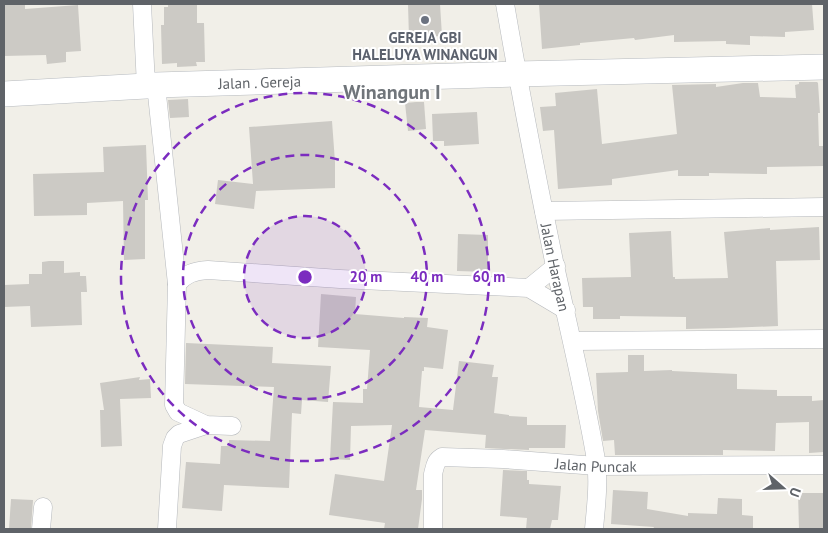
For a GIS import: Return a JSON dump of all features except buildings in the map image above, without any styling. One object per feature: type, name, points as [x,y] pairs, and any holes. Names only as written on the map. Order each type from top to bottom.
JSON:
[{"type":"street","points":[[142,4],[177,284],[174,405],[178,412],[206,425]]},
{"type":"street","name":"Jalan Harapan","points":[[505,4],[544,212],[573,342],[597,466],[598,486],[594,529]]},
{"type":"street","name":"Jalan . Gereja","points":[[4,94],[151,86],[517,74],[824,67]]},
{"type":"street","points":[[544,212],[824,207]]},
{"type":"street","points":[[529,288],[556,266]]},
{"type":"street","points":[[177,284],[186,275],[208,270],[340,279],[529,288],[566,310]]},
{"type":"street","points":[[573,342],[824,339]]},
{"type":"street","points":[[167,529],[172,446],[175,438],[179,434],[206,425],[232,426]]},
{"type":"street","name":"Jalan Puncak","points":[[433,529],[433,474],[438,460],[442,457],[503,458],[597,466],[824,465]]},
{"type":"street","points":[[41,529],[43,507]]},
{"type":"place","name":"GEREJA GBI HALELUYA WINANGUN","points":[[425,20]]},
{"type":"district","name":"Winangun I","points":[[392,92]]}]
